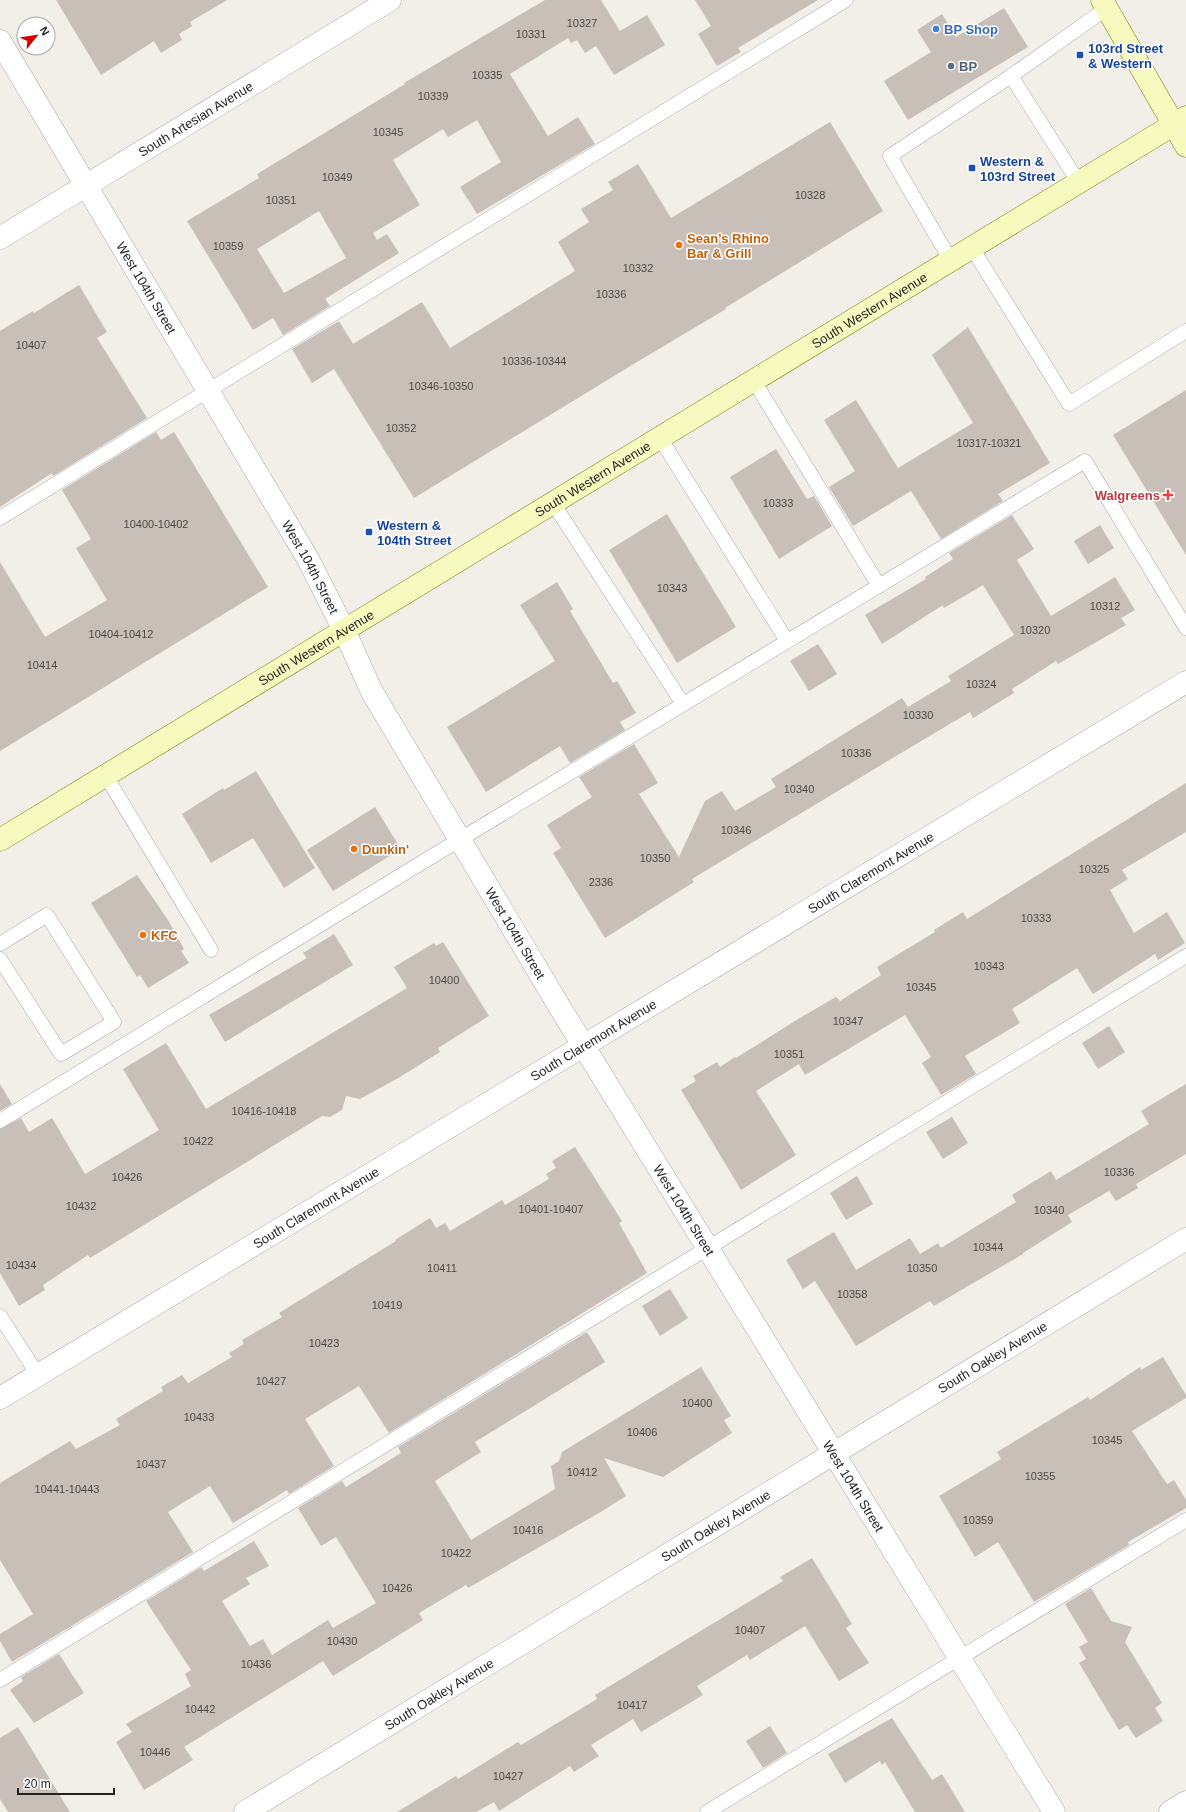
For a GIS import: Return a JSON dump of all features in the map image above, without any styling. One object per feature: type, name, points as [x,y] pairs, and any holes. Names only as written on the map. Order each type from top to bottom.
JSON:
[{"type":"main road","points":[[1105,4],[1180,121],[1186,146]]},
{"type":"main road","name":"South Western Avenue","points":[[0,840],[1180,121]]},
{"type":"street","name":"South Artesian Avenue","points":[[0,238],[390,0]]},
{"type":"street","name":"West 104th Street","points":[[0,41],[308,559],[344,630],[372,692],[583,1046],[835,1453],[1054,1812]]},
{"type":"street","name":"South Claremont Avenue","points":[[0,1398],[1186,682]]},
{"type":"street","name":"South Oakley Avenue","points":[[245,1812],[1186,1239]]},
{"type":"street","points":[[1170,1812],[1186,1802]]},
{"type":"lane","points":[[0,518],[208,391],[831,4],[846,0]]},
{"type":"lane","points":[[951,261],[890,156],[1011,76],[1105,4]]},
{"type":"lane","points":[[1011,76],[1079,183]]},
{"type":"lane","points":[[972,248],[1069,404],[1186,331]]},
{"type":"lane","points":[[754,381],[879,586]]},
{"type":"lane","points":[[660,438],[787,641]]},
{"type":"lane","points":[[0,1121],[460,839],[1085,461],[1186,628]]},
{"type":"lane","points":[[553,503],[683,704]]},
{"type":"lane","points":[[106,776],[211,950]]},
{"type":"lane","points":[[0,944],[47,915],[114,1022],[61,1054],[0,959]]},
{"type":"lane","points":[[0,1680],[1186,956]]},
{"type":"lane","points":[[0,1316],[38,1375]]},
{"type":"lane","points":[[707,1812],[1186,1520]]},
{"type":"building","points":[[56,0],[227,0],[190,22],[192,26],[179,34],[182,40],[161,53],[154,41],[101,75]]},
{"type":"building","points":[[545,0],[601,0],[620,31],[647,15],[665,45],[614,75],[596,46],[585,53],[577,40],[571,43],[568,38],[510,74],[548,136],[578,117],[595,144],[477,214],[460,187],[501,162],[477,120],[448,137],[443,129],[393,160],[420,205],[373,233],[377,240],[387,234],[399,253],[325,299],[330,306],[283,335],[273,318],[253,330],[187,221],[259,178],[257,174],[405,84],[404,83]],"holes":[[[319,211],[346,258],[284,293],[257,249]]]},
{"type":"building","points":[[695,0],[818,0],[738,48],[741,52],[717,66],[698,34],[711,26]]},
{"type":"building","name":"BP","points":[[1004,8],[1028,47],[908,120],[884,81],[931,52],[917,30],[942,14],[956,37]]},
{"type":"building","points":[[830,122],[883,211],[725,308],[726,309],[414,498],[334,369],[312,383],[292,349],[339,321],[353,344],[422,302],[450,348],[575,271],[558,242],[589,222],[581,209],[613,190],[608,182],[638,164],[671,218]]},
{"type":"building","points":[[79,285],[107,332],[97,338],[147,418],[53,476],[52,473],[0,507],[0,331],[33,311],[34,313]]},
{"type":"building","points":[[968,327],[1050,463],[998,494],[1003,501],[941,539],[911,491],[853,526],[829,487],[855,471],[824,420],[856,400],[898,468],[973,423],[932,355]]},
{"type":"building","name":"Walgreens","points":[[1186,390],[1186,555],[1113,435]]},
{"type":"building","points":[[156,432],[161,440],[174,432],[268,587],[0,751],[0,562],[45,637],[107,600],[76,548],[91,539],[62,490]]},
{"type":"building","points":[[776,449],[807,499],[814,496],[832,526],[779,559],[730,477]]},
{"type":"building","points":[[667,514],[736,627],[677,663],[609,550]]},
{"type":"building","points":[[1012,515],[1034,549],[1017,560],[1051,616],[1115,577],[1135,610],[1121,618],[1126,625],[1058,664],[1056,661],[1012,689],[1014,693],[973,718],[970,712],[891,759],[692,879],[694,882],[605,938],[553,853],[561,848],[547,825],[592,797],[579,777],[634,744],[658,783],[639,794],[679,857],[705,801],[722,791],[735,811],[776,787],[771,779],[902,698],[908,707],[951,681],[948,676],[1014,635],[983,585],[944,608],[943,605],[882,644],[865,615],[926,579],[925,577],[953,559],[949,553]]},
{"type":"building","points":[[1100,525],[1114,548],[1088,564],[1074,541]]},
{"type":"building","points":[[557,582],[573,609],[570,611],[613,683],[617,681],[636,713],[620,722],[625,730],[570,763],[560,746],[486,792],[447,727],[555,661],[520,605]]},
{"type":"building","points":[[818,644],[837,674],[809,691],[790,661]]},
{"type":"building","points":[[256,771],[315,868],[284,888],[253,838],[211,863],[182,814],[223,788],[224,790]]},
{"type":"building","points":[[1186,783],[1186,832],[1122,870],[1128,879],[1110,890],[1134,933],[1167,912],[1185,943],[1158,960],[1155,954],[1093,994],[1077,968],[1012,1009],[1020,1023],[965,1056],[976,1074],[941,1095],[922,1063],[931,1057],[905,1015],[805,1075],[799,1064],[756,1091],[796,1155],[741,1190],[681,1090],[696,1081],[693,1076],[717,1062],[720,1067],[836,997],[840,1001],[881,975],[877,967],[935,932],[934,930],[963,912],[967,919]]},
{"type":"building","name":"Dunkin'","points":[[375,807],[401,849],[333,891],[307,850]]},
{"type":"building","name":"KFC","points":[[137,875],[168,920],[184,949],[181,951],[189,963],[148,988],[140,975],[137,977],[91,903]]},
{"type":"building","points":[[334,934],[353,965],[225,1042],[209,1015],[307,958],[303,953]]},
{"type":"building","points":[[443,942],[489,1016],[438,1048],[440,1052],[400,1077],[360,1099],[346,1096],[342,1110],[330,1117],[322,1116],[90,1258],[88,1255],[43,1285],[45,1290],[19,1306],[0,1273],[0,1129],[21,1118],[29,1132],[52,1118],[85,1174],[159,1130],[123,1069],[166,1043],[206,1109],[407,988],[394,967],[434,943],[436,946]]},
{"type":"building","points":[[1109,1026],[1125,1052],[1098,1069],[1082,1043]]},
{"type":"building","points":[[0,1084],[12,1104],[0,1111]]},
{"type":"building","points":[[1186,1084],[1186,1154],[1136,1184],[1138,1188],[1116,1201],[1109,1191],[1068,1215],[1072,1222],[1023,1254],[934,1306],[930,1301],[856,1346],[815,1281],[803,1289],[786,1260],[834,1232],[856,1270],[910,1238],[920,1254],[938,1243],[941,1248],[1016,1202],[1012,1195],[1051,1171],[1056,1180],[1149,1124],[1141,1111]]},
{"type":"building","points":[[952,1117],[968,1143],[943,1159],[926,1132]]},
{"type":"building","points":[[575,1147],[622,1221],[619,1223],[647,1273],[389,1433],[359,1386],[305,1419],[334,1466],[289,1494],[287,1490],[233,1523],[210,1486],[168,1512],[193,1552],[12,1662],[0,1641],[0,1634],[33,1614],[0,1560],[0,1483],[70,1441],[76,1449],[120,1425],[116,1419],[163,1391],[161,1387],[182,1375],[188,1383],[232,1357],[229,1353],[244,1344],[242,1340],[282,1317],[279,1313],[396,1241],[395,1240],[430,1218],[436,1228],[445,1223],[450,1231],[502,1200],[505,1205],[549,1179],[546,1174],[556,1168],[552,1161]]},
{"type":"building","points":[[857,1176],[873,1204],[846,1220],[830,1193]]},
{"type":"building","points":[[670,1289],[688,1318],[660,1336],[642,1306]]},
{"type":"building","points":[[587,1332],[605,1362],[475,1442],[481,1452],[435,1481],[471,1540],[555,1489],[551,1466],[559,1461],[562,1452],[701,1367],[731,1416],[724,1420],[732,1433],[663,1477],[604,1458],[626,1496],[468,1588],[466,1585],[419,1613],[423,1620],[333,1676],[323,1661],[184,1747],[193,1760],[144,1790],[116,1742],[132,1732],[126,1724],[191,1686],[185,1674],[191,1670],[146,1601],[201,1567],[204,1571],[254,1541],[269,1566],[246,1578],[250,1584],[222,1601],[250,1646],[263,1639],[272,1655],[328,1620],[333,1628],[376,1603],[336,1537],[321,1546],[298,1508],[342,1481],[346,1487],[401,1453],[398,1447]]},
{"type":"building","points":[[1163,1357],[1186,1395],[1186,1398],[1132,1431],[1167,1484],[1174,1480],[1186,1500],[1186,1508],[1128,1542],[1129,1545],[1034,1602],[998,1542],[975,1557],[939,1496],[1001,1459],[997,1452],[1088,1397],[1090,1400],[1140,1367],[1141,1370]]},
{"type":"building","points":[[812,1558],[852,1624],[846,1628],[869,1663],[839,1681],[805,1626],[750,1660],[747,1655],[697,1686],[703,1695],[641,1732],[633,1719],[591,1745],[599,1756],[574,1772],[570,1766],[499,1811],[494,1802],[476,1812],[397,1812],[456,1776],[458,1779],[518,1742],[521,1745],[597,1699],[595,1695],[783,1581],[780,1577]]},
{"type":"building","points":[[1091,1588],[1111,1621],[1132,1627],[1125,1642],[1162,1703],[1155,1708],[1163,1721],[1136,1738],[1127,1725],[1119,1730],[1079,1663],[1086,1659],[1079,1647],[1088,1642],[1065,1604]]},
{"type":"building","points":[[59,1654],[84,1693],[34,1723],[10,1690],[23,1681],[21,1677]]},
{"type":"building","points":[[892,1718],[932,1780],[942,1774],[965,1812],[915,1812],[885,1762],[882,1765],[880,1761],[845,1783],[828,1754]]},
{"type":"building","points":[[770,1726],[787,1753],[763,1768],[746,1741]]},
{"type":"building","points":[[18,1727],[70,1812],[8,1812],[0,1799],[0,1738]]},
{"type":"place","name":"BP Shop","points":[[936,29]]},
{"type":"place","name":"103rd Street & Western","points":[[1080,55]]},
{"type":"place","name":"BP","points":[[951,66]]},
{"type":"place","name":"Western & 103rd Street","points":[[972,168]]},
{"type":"place","name":"Sean’s Rhino Bar & Grill","points":[[679,245]]},
{"type":"place","name":"Walgreens","points":[[1168,495]]},
{"type":"place","name":"Western & 104th Street","points":[[369,532]]},
{"type":"place","name":"Dunkin'","points":[[354,849]]},
{"type":"place","name":"KFC","points":[[143,935]]}]
